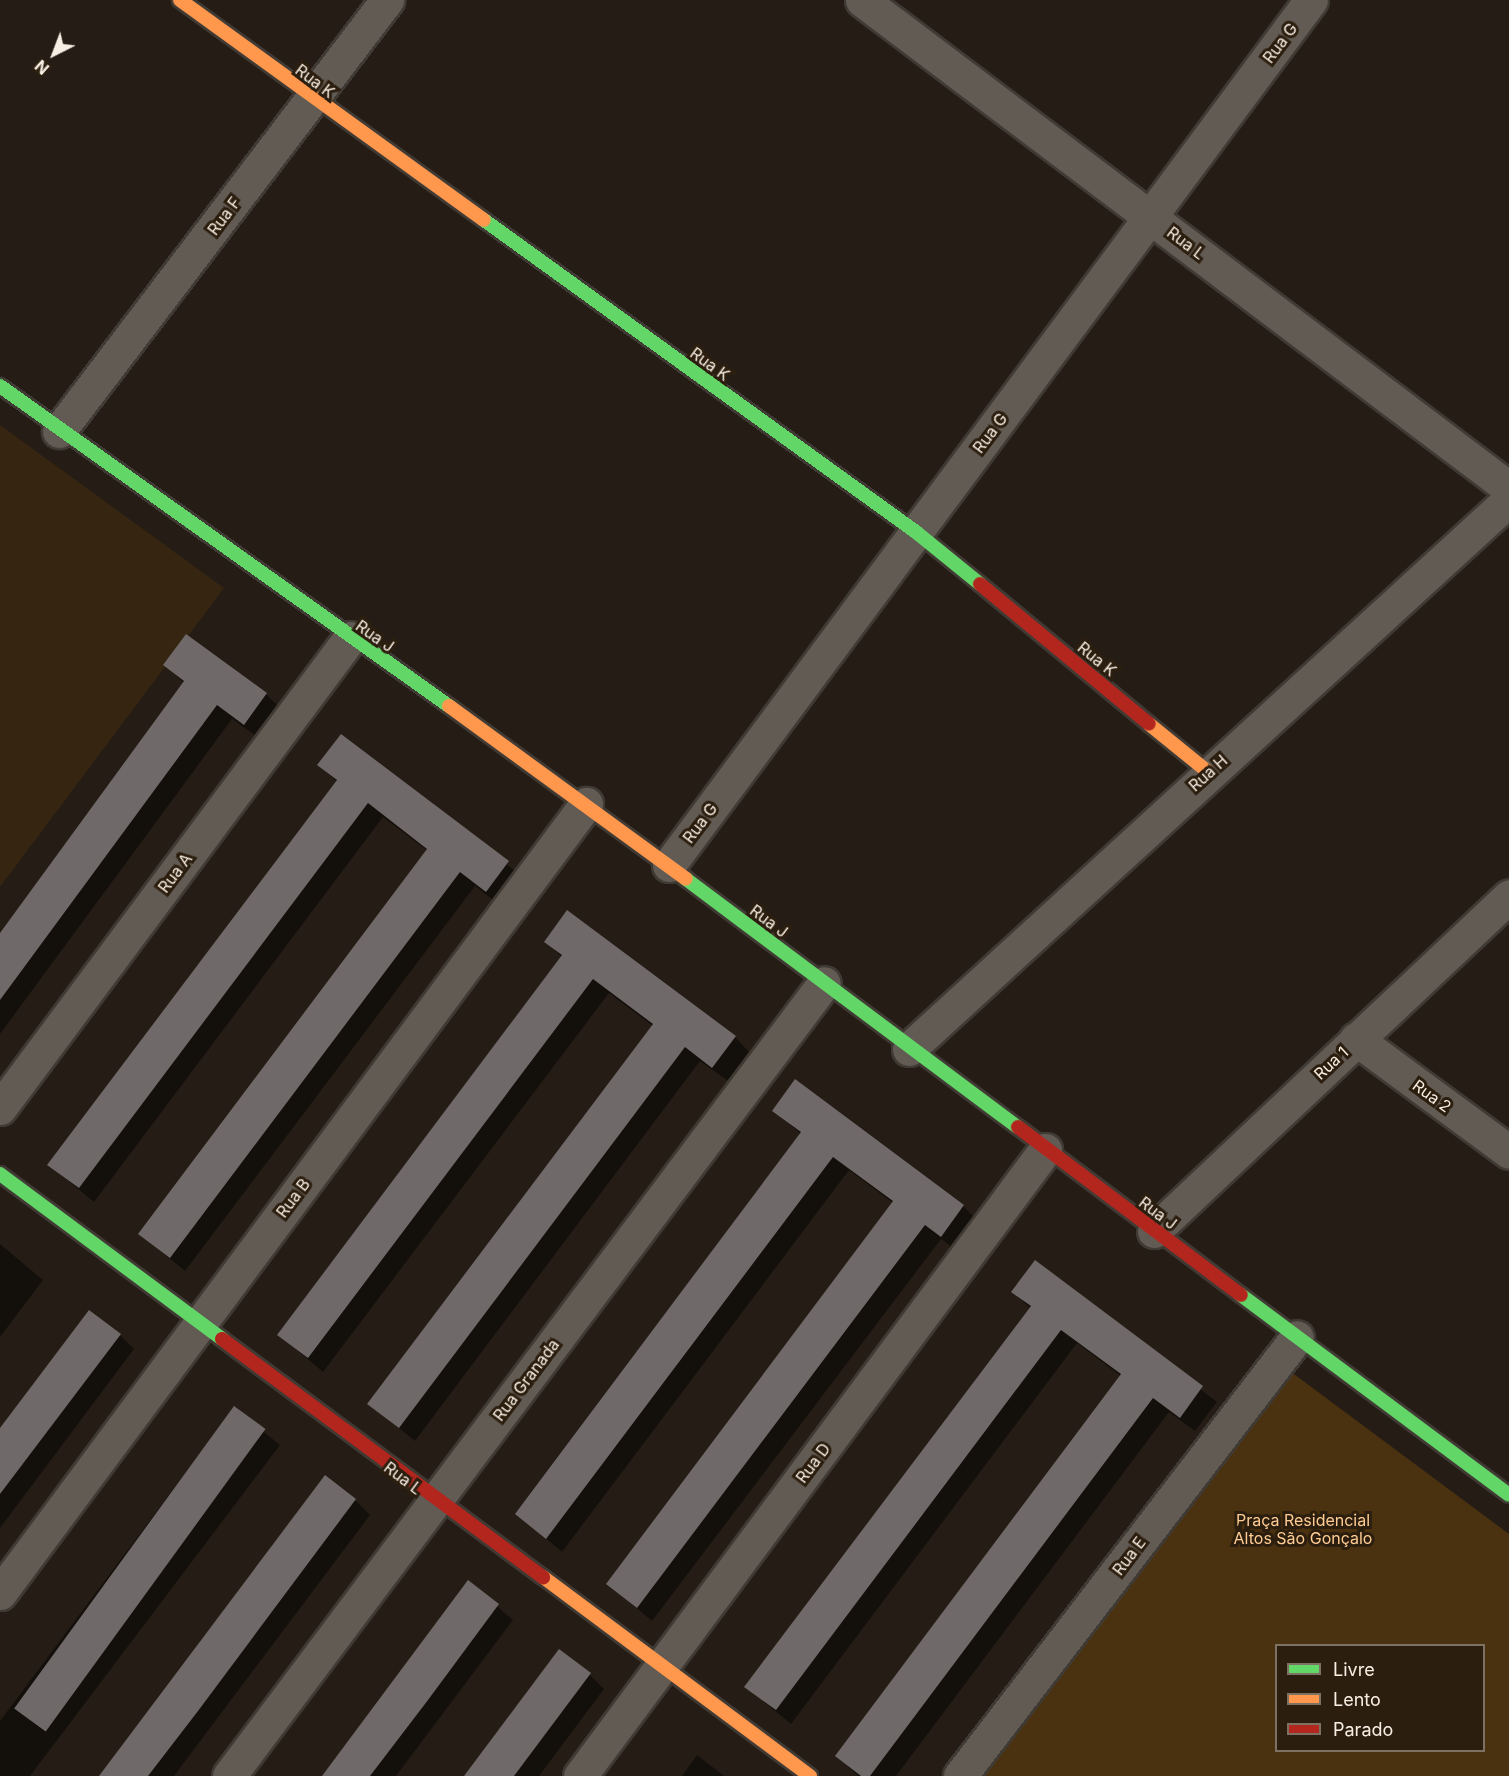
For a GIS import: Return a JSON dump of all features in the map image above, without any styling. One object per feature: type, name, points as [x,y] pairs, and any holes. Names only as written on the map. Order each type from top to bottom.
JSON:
[{"type":"street","name":"Rua K","points":[[180,0],[312,100],[916,532],[1208,772]]},
{"type":"street","name":"Rua F","points":[[59,431],[387,0]]},
{"type":"street","name":"Rua L","points":[[862,0],[1509,488]]},
{"type":"street","name":"Rua G","points":[[669,866],[1311,0]]},
{"type":"street","name":"Rua J","points":[[0,386],[59,431],[586,804],[909,1049],[1509,1495]]},
{"type":"street","name":"Rua H","points":[[909,1049],[1208,772],[1509,500]]},
{"type":"street","name":"Rua A","points":[[0,1108],[350,638]]},
{"type":"street","name":"Rua B","points":[[0,1593],[586,804]]},
{"type":"street","name":"Rua 1","points":[[1154,1231],[1509,896]]},
{"type":"street","name":"Rua Granada","points":[[229,1776],[824,983]]},
{"type":"street","name":"Rua 2","points":[[1356,1039],[1509,1152]]},
{"type":"street","name":"Rua D","points":[[580,1776],[1045,1150]]},
{"type":"street","name":"Rua L","points":[[0,1174],[435,1502],[810,1776]]},
{"type":"street","name":"Rua E","points":[[960,1776],[1297,1337]]},
{"type":"shaded area","points":[[0,425],[224,588],[0,887]]},
{"type":"green space","name":"Praça Residencial Altos São Gonçalo","points":[[1279,1363],[1509,1534],[1509,1776],[979,1776]]},
{"type":"building","points":[[186,634],[267,693],[244,725],[217,705],[0,1000],[0,933],[184,681],[163,665]]},
{"type":"building","points":[[341,734],[509,861],[486,892],[460,872],[170,1258],[138,1234],[427,849],[368,803],[79,1188],[47,1165],[337,780],[317,765]]},
{"type":"building","points":[[567,910],[736,1036],[712,1068],[685,1047],[399,1428],[367,1404],[653,1024],[593,979],[308,1358],[277,1335],[562,955],[544,942]]},
{"type":"building","points":[[795,1079],[964,1205],[941,1237],[925,1225],[637,1608],[606,1584],[893,1201],[833,1157],[546,1539],[515,1514],[801,1132],[772,1111]]},
{"type":"building","points":[[1035,1260],[1203,1386],[1180,1418],[1153,1398],[870,1776],[861,1776],[835,1756],[1121,1374],[1061,1330],[776,1710],[744,1687],[1031,1306],[1011,1292]]},
{"type":"building","points":[[89,1310],[121,1334],[0,1494],[0,1428]]},
{"type":"building","points":[[234,1406],[266,1429],[46,1731],[14,1709]]},
{"type":"building","points":[[325,1475],[356,1499],[198,1711],[148,1776],[99,1776]]},
{"type":"building","points":[[468,1580],[499,1604],[428,1700],[370,1776],[322,1776]]},
{"type":"building","points":[[559,1649],[591,1673],[514,1776],[464,1776]]},
{"type":"traffic: fast","points":[[484,220],[916,532],[980,584]]},
{"type":"traffic: fast","points":[[0,386],[449,706]]},
{"type":"traffic: fast","points":[[686,879],[1018,1127]]},
{"type":"traffic: fast","points":[[0,1174],[222,1339]]},
{"type":"traffic: fast","points":[[1241,1295],[1509,1495]]},
{"type":"traffic: slow","points":[[180,0],[484,220]]},
{"type":"traffic: slow","points":[[449,706],[686,879]]},
{"type":"traffic: slow","points":[[1149,724],[1208,772]]},
{"type":"traffic: slow","points":[[543,1577],[810,1776]]},
{"type":"traffic: jam","points":[[980,584],[1149,724]]},
{"type":"traffic: jam","points":[[1018,1127],[1241,1295]]},
{"type":"traffic: jam","points":[[222,1339],[543,1577]]}]
